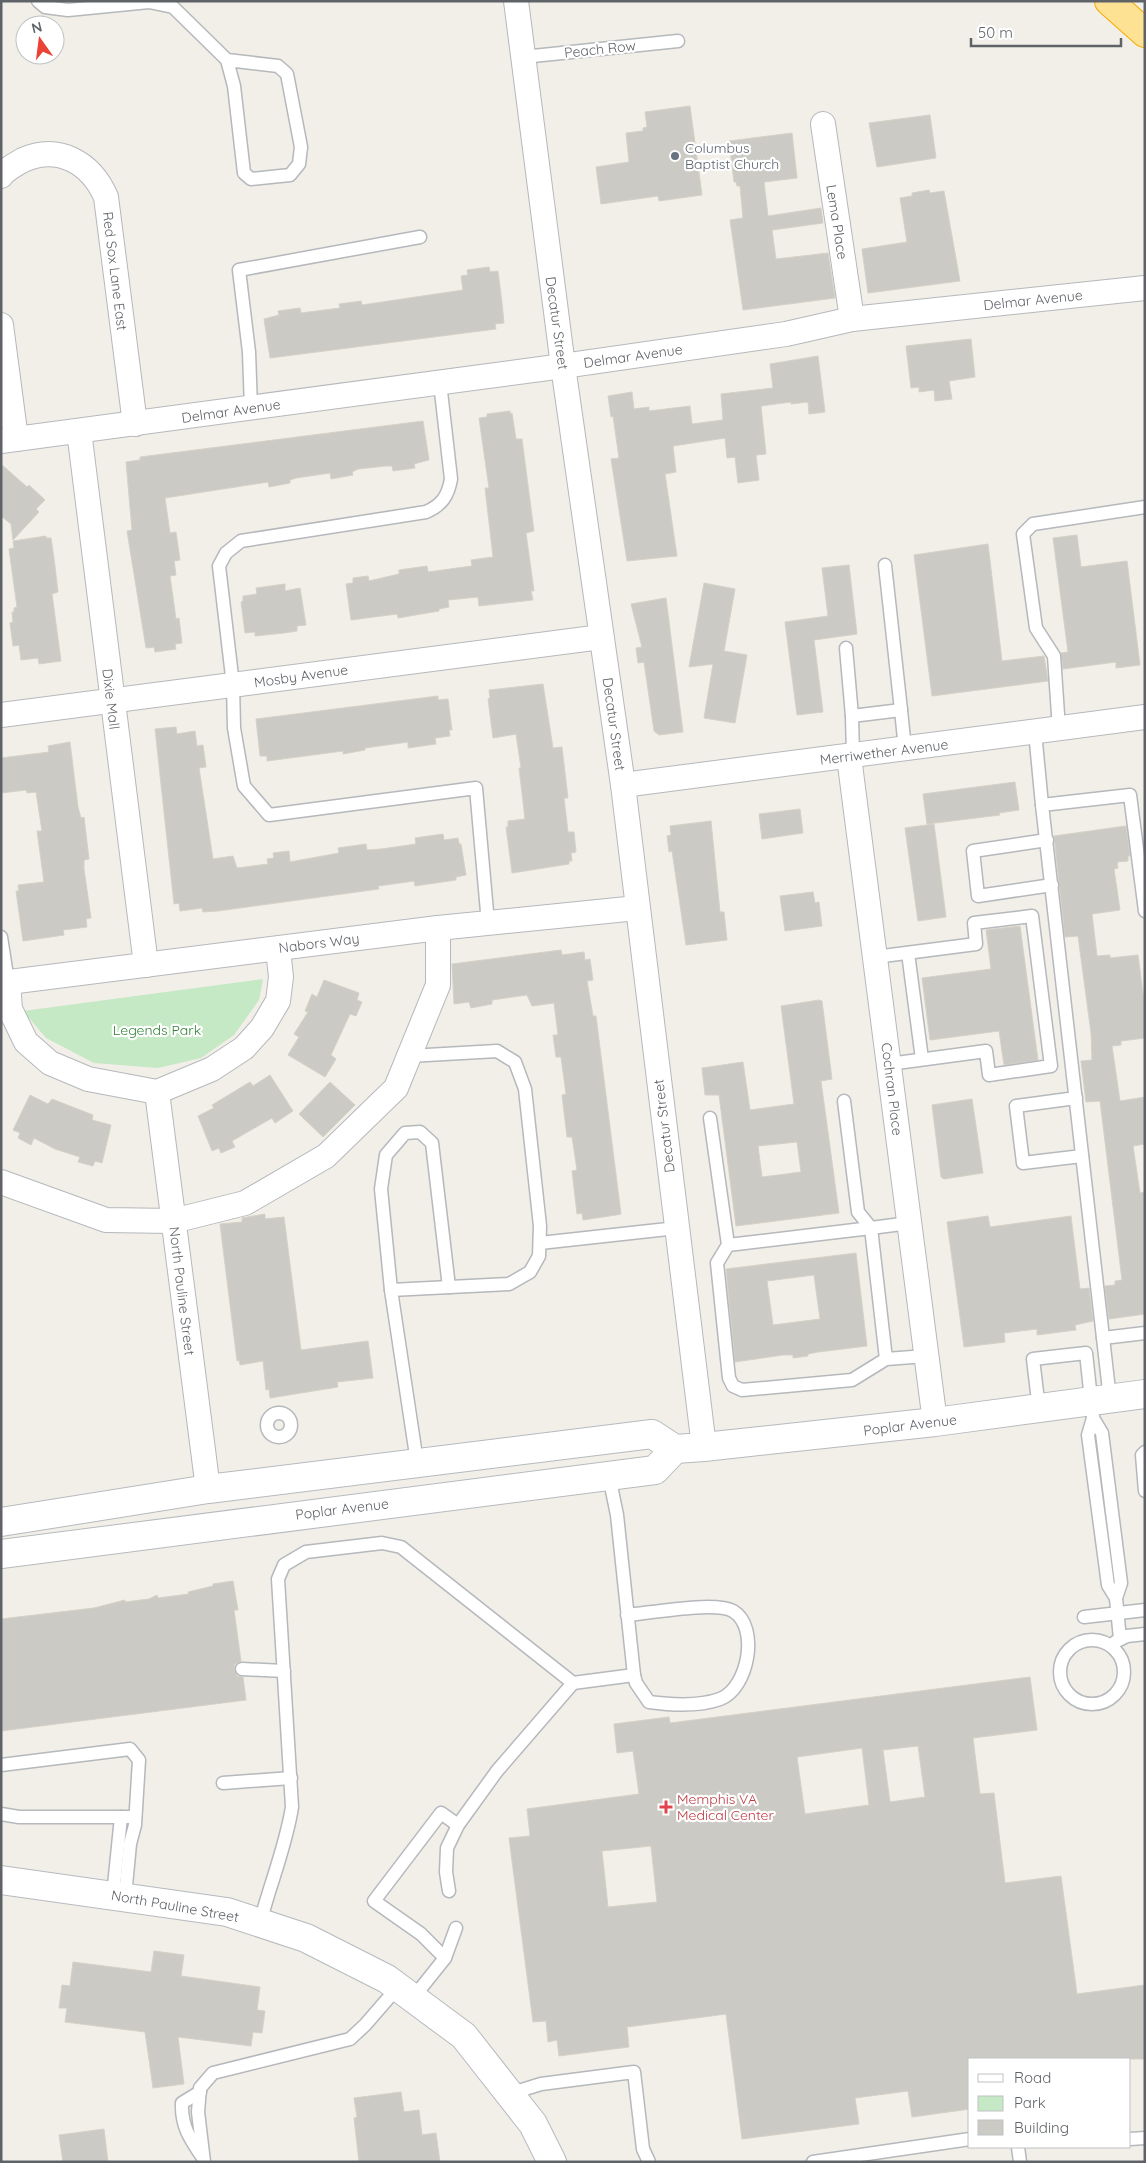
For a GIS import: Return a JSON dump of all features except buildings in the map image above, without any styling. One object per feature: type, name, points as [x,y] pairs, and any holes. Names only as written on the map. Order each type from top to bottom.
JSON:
[{"type":"highway","points":[[1109,1],[1145,33]]},
{"type":"main road","name":"Poplar Avenue","points":[[1,1554],[655,1470],[674,1449],[935,1422],[1039,1409],[1098,1406],[1145,1394]]},
{"type":"main road","points":[[1,1522],[208,1489],[652,1434],[674,1449]]},
{"type":"main road","name":"North Pauline Street","points":[[1,1880],[227,1912],[306,1938],[387,1979],[464,2036],[533,2124],[552,2162]]},
{"type":"street","name":"Decatur Street","points":[[516,1],[563,366],[623,785],[704,1447]]},
{"type":"street","name":"Lema Place","points":[[823,124],[852,319]]},
{"type":"street","name":"Red Sox Lane East","points":[[1,176],[18,163],[46,153],[72,158],[90,171],[100,183],[106,197],[135,424]]},
{"type":"street","name":"Delmar Avenue","points":[[8,440],[563,366],[786,334],[852,319],[1145,288]]},
{"type":"street","points":[[1,325],[8,440]]},
{"type":"street","name":"Dixie Mall","points":[[79,432],[146,965]]},
{"type":"street","name":"Mosby Avenue","points":[[1,715],[601,637]]},
{"type":"street","name":"Merriwether Avenue","points":[[623,785],[1145,717]]},
{"type":"street","name":"Cochran Place","points":[[851,756],[935,1422]]},
{"type":"street","name":"Nabors Way","points":[[4,982],[438,928],[637,908]]},
{"type":"street","points":[[1,1182],[106,1220],[173,1221],[245,1203],[326,1156],[396,1088],[438,986],[438,928]]},
{"type":"street","points":[[4,982],[10,1009],[26,1042],[50,1063],[88,1079],[157,1092],[212,1069],[244,1048],[262,1028],[278,1001],[281,976],[278,949]]},
{"type":"street","name":"North Pauline Street","points":[[157,1092],[208,1489]]},
{"type":"lane","points":[[38,1],[45,7],[68,10],[149,2],[173,7],[227,60],[234,86],[244,173],[251,179],[290,175],[299,164],[301,147],[287,74],[278,66],[227,60]]},
{"type":"lane","name":"Peach Row","points":[[523,57],[678,41]]},
{"type":"lane","points":[[251,408],[249,352],[238,270],[420,237]]},
{"type":"lane","points":[[440,383],[451,479],[449,493],[438,507],[426,512],[255,537],[241,541],[226,553],[219,566],[233,685],[234,728],[244,786],[269,815],[476,788],[488,923]]},
{"type":"lane","points":[[1059,729],[1054,656],[1036,628],[1023,534],[1033,524],[1145,507]]},
{"type":"lane","points":[[885,565],[905,749]]},
{"type":"lane","points":[[846,648],[852,716],[851,756]]},
{"type":"lane","points":[[852,716],[901,710]]},
{"type":"lane","points":[[1035,732],[1103,1338],[1098,1406],[1088,1435],[1108,1585],[1116,1598],[1120,1639]]},
{"type":"lane","points":[[1042,805],[1130,795],[1144,891],[1145,911]]},
{"type":"lane","points":[[1047,840],[973,851],[978,896],[1052,884]]},
{"type":"lane","points":[[875,957],[976,944],[974,923],[1032,916],[1051,1066],[988,1075],[986,1051],[889,1064]]},
{"type":"lane","points":[[1,937],[4,982]]},
{"type":"lane","points":[[908,953],[922,1059]]},
{"type":"lane","points":[[391,1290],[509,1284],[530,1272],[539,1256],[540,1243],[540,1226],[524,1089],[516,1062],[497,1051],[409,1056]]},
{"type":"lane","points":[[1076,1098],[1016,1106],[1023,1163],[1082,1156]]},
{"type":"lane","points":[[844,1101],[858,1212],[871,1228],[886,1359]]},
{"type":"lane","points":[[710,1118],[728,1244],[717,1263],[729,1378],[733,1386],[742,1390],[852,1380],[886,1359],[926,1356]]},
{"type":"lane","points":[[417,1462],[391,1290],[381,1189],[386,1155],[405,1133],[420,1132],[432,1143],[449,1287]]},
{"type":"lane","points":[[728,1244],[909,1223]]},
{"type":"lane","points":[[540,1243],[677,1228]]},
{"type":"lane","points":[[1103,1338],[1145,1333]]},
{"type":"lane","points":[[1039,1409],[1033,1360],[1086,1353],[1098,1406]]},
{"type":"lane","points":[[1145,1452],[1142,1461],[1145,1491]]},
{"type":"lane","points":[[609,1476],[617,1515],[627,1615],[634,1675],[636,1683],[648,1702],[675,1706],[721,1699],[740,1682],[748,1653],[746,1630],[734,1612],[715,1606],[627,1615]]},
{"type":"lane","points":[[260,1923],[270,1883],[290,1822],[291,1778],[278,1579],[284,1565],[306,1552],[382,1543],[401,1547],[573,1684]]},
{"type":"lane","points":[[1084,1617],[1145,1610]]},
{"type":"lane","points":[[1108,1645],[1119,1656],[1124,1671],[1118,1691],[1110,1699],[1101,1703],[1090,1704],[1071,1697],[1061,1679],[1063,1658],[1078,1644],[1098,1641],[1108,1645],[1127,1636],[1145,1634]]},
{"type":"lane","points":[[242,1669],[284,1671]]},
{"type":"lane","points":[[449,1891],[446,1872],[447,1848],[458,1825],[497,1771],[573,1684],[634,1675]]},
{"type":"lane","points":[[1,1765],[130,1749],[139,1760],[135,1817],[119,1896]]},
{"type":"lane","points":[[223,1782],[291,1778]]},
{"type":"lane","points":[[445,1958],[421,1934],[374,1901],[441,1813],[458,1825]]},
{"type":"lane","points":[[1,1814],[19,1817],[135,1817]]},
{"type":"lane","points":[[119,1896],[121,1817]]},
{"type":"lane","points":[[203,2160],[198,2112],[200,2088],[213,2073],[350,2039],[445,1958],[456,1928]]},
{"type":"lane","points":[[509,2094],[541,2084],[634,2072],[643,2149],[649,2162]]},
{"type":"lane","points":[[200,2092],[182,2103],[181,2117],[186,2134],[203,2160]]},
{"type":"lane","points":[[1131,2139],[1145,2138]]},
{"type":"lane","points":[[813,2162],[968,2139]]},
{"type":"lane","points":[[1018,2148],[1020,2162]]},
{"type":"green space","name":"Legends Park","points":[[263,979],[259,1000],[234,1035],[201,1058],[158,1068],[94,1063],[46,1038],[23,1011]]},
{"type":"place","name":"Columbus Baptist Church","points":[[675,156]]},
{"type":"place","name":"Memphis VA Medical Center","points":[[666,1807]]}]
